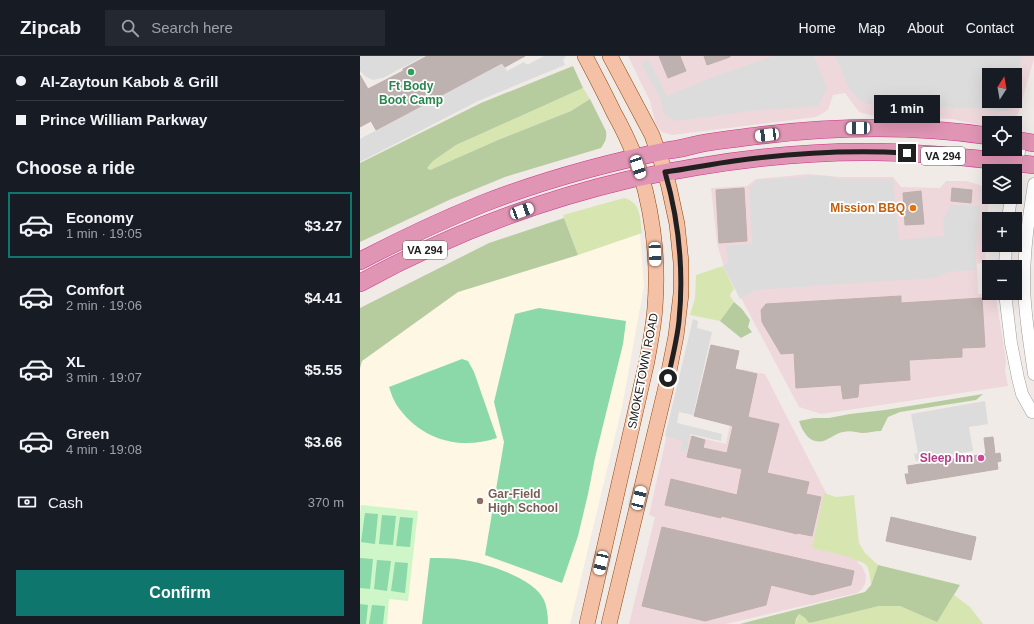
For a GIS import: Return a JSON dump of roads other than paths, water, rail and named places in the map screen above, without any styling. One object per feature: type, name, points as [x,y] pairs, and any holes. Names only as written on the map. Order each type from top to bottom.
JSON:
[{"type":"highway","name":"VA 294","points":[[360,261],[436,223],[482,204],[530,187],[574,173],[700,144],[793,132],[843,128],[923,129],[955,131],[982,135]]},
{"type":"highway","name":"VA 294","points":[[360,283],[415,254],[492,222],[583,192],[665,172],[733,161],[822,153],[877,152],[958,157],[995,164]]},
{"type":"highway","name":"VA 294","points":[[1022,167],[1034,165]]},
{"type":"main road","name":"SMOKETOWN ROAD","points":[[585,56],[628,141],[642,177],[652,226],[656,280],[655,306],[647,361],[587,624]]},
{"type":"main road","name":"SMOKETOWN ROAD","points":[[609,624],[666,391],[679,320],[681,294],[679,243],[673,202],[665,172],[652,136],[610,56]]},
{"type":"street","points":[[1017,164],[1023,141]]},
{"type":"street","points":[[1034,184],[1027,232],[1024,282],[1034,374]]},
{"type":"street","points":[[1006,300],[1011,343],[1018,378],[1022,394],[1033,412]]},
{"type":"place","name":"Ft Body Boot Camp","points":[[411,72]]},
{"type":"place","name":"Mission BBQ","points":[[913,208]]},
{"type":"place","name":"Sleep Inn","points":[[981,458]]},
{"type":"place","name":"Gar-Field High School","points":[[480,501]]}]
